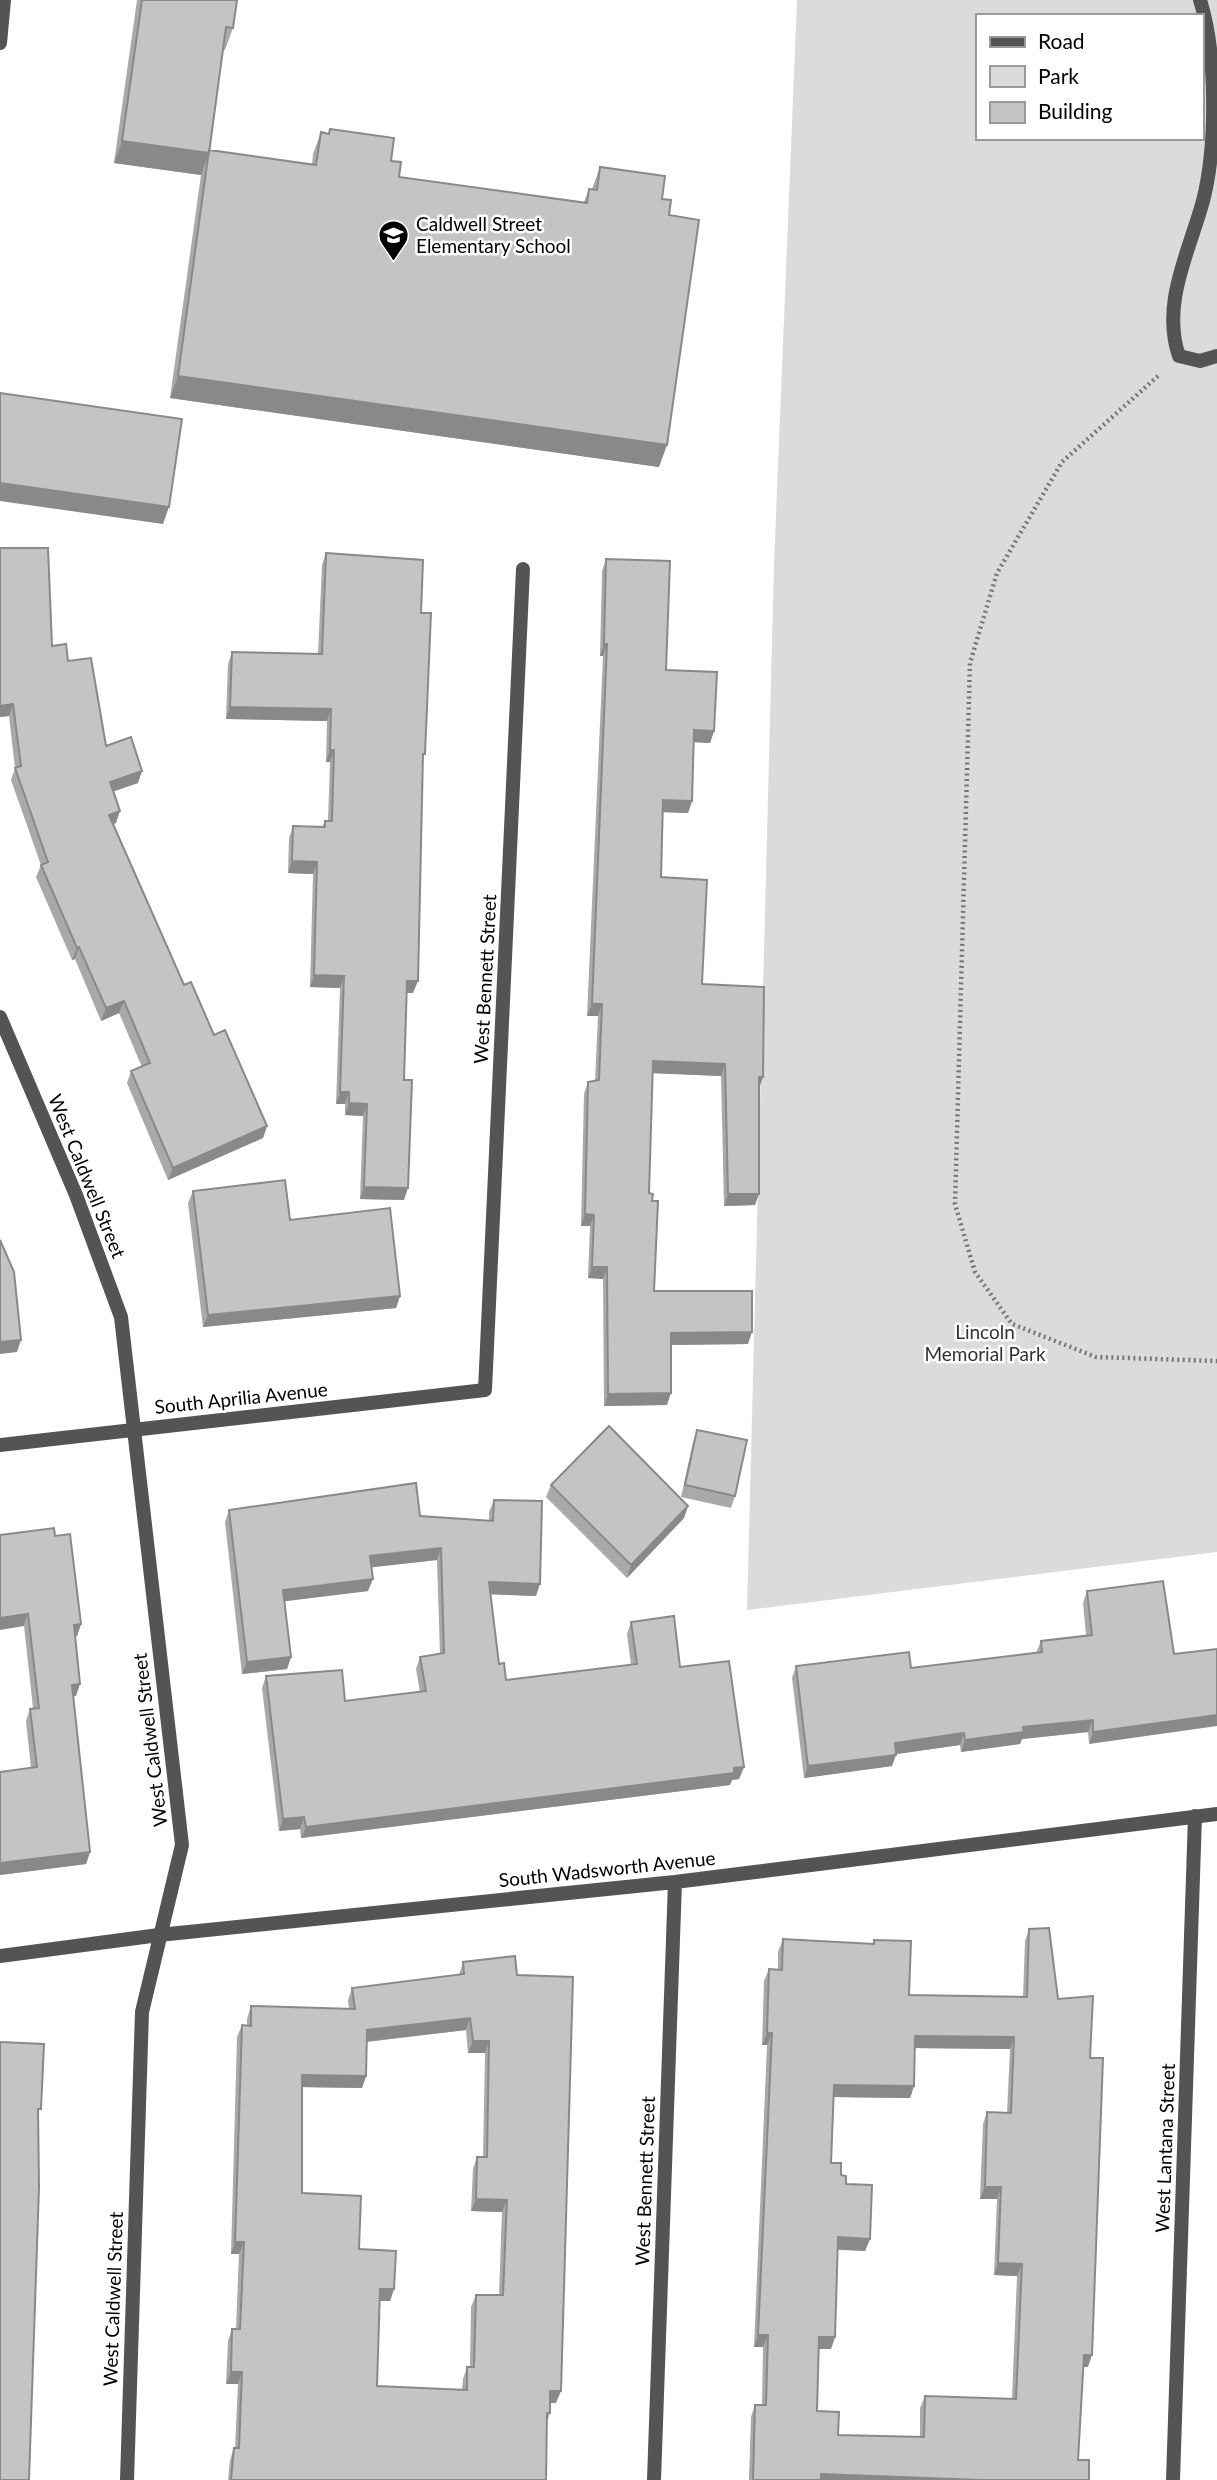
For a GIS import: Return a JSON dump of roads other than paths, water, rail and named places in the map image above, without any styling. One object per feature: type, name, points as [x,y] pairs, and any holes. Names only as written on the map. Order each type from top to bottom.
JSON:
[{"type":"street","points":[[0,43],[4,0]]},
{"type":"street","points":[[1200,0],[1205,15],[1215,95],[1204,198],[1173,301],[1172,337],[1179,356],[1200,361],[1217,356]]},
{"type":"street","name":"West Bennett Street","points":[[485,1390],[523,569]]},
{"type":"street","name":"West Caldwell Street","points":[[0,1017],[76,1195],[121,1317],[182,1845],[142,2012],[127,2480]]},
{"type":"street","name":"South Aprilia Avenue","points":[[0,1445],[485,1390]]},
{"type":"street","name":"South Wadsworth Avenue","points":[[0,1956],[159,1935],[675,1882],[1217,1814]]},
{"type":"street","name":"West Lantana Street","points":[[1173,2480],[1195,1816]]},
{"type":"street","name":"West Bennett Street","points":[[654,2480],[675,1882]]},
{"type":"place","name":"Caldwell Street Elementary School","points":[[393,262]]},
{"type":"park label","name":"Lincoln Memorial Park","points":[[985,1343]]}]
